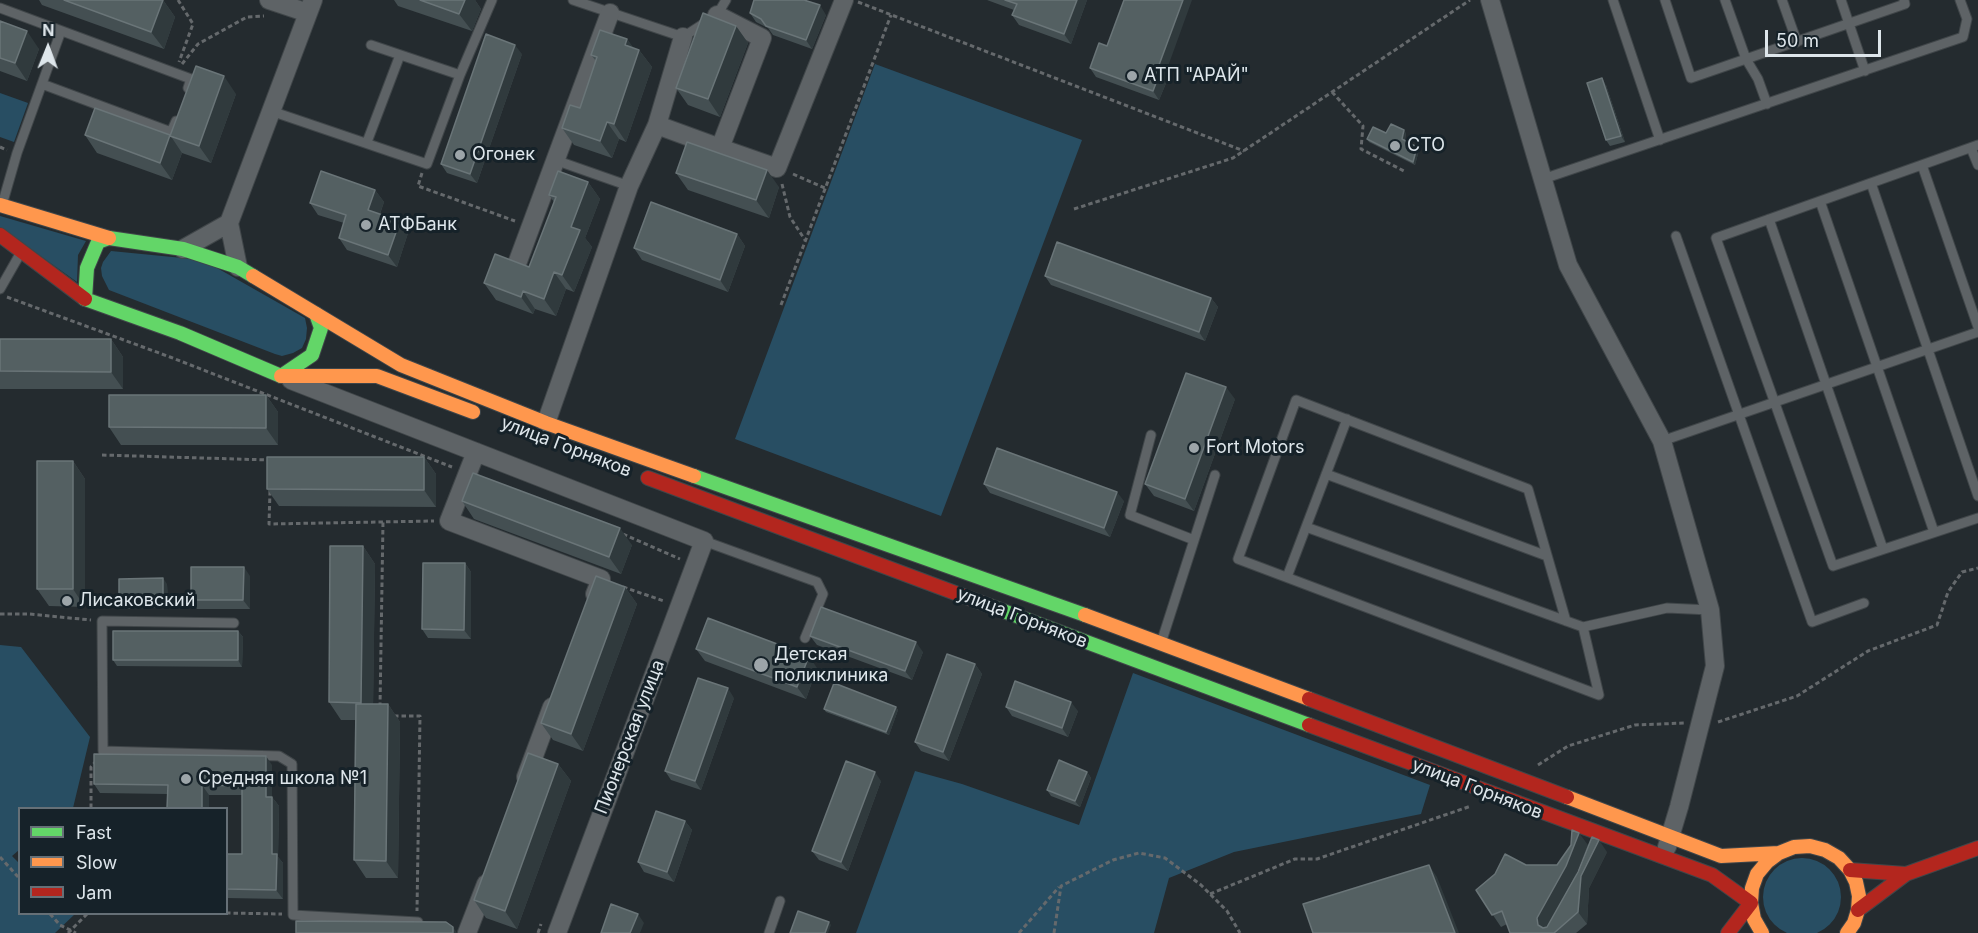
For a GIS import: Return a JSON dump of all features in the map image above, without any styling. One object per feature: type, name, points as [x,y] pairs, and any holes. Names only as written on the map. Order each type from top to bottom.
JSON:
[{"type":"street","points":[[657,125],[777,168],[844,0]]},
{"type":"street","points":[[1490,0],[1568,265],[1662,441],[1710,610],[1715,666],[1664,858]]},
{"type":"street","points":[[238,267],[229,224],[311,7],[268,8]]},
{"type":"street","points":[[720,148],[762,38],[721,7]]},
{"type":"street","points":[[518,261],[610,13]]},
{"type":"street","points":[[546,423],[629,186],[657,125],[683,37]]},
{"type":"street","name":"улица Горняков","points":[[1,205],[109,238],[183,249],[238,267],[401,365],[546,423],[1161,642],[1721,856],[1779,853],[1794,847],[1810,846],[1825,850],[1839,858],[1850,870]]},
{"type":"street","points":[[183,249],[229,224]]},
{"type":"street","name":"улица Горняков","points":[[0,236],[85,299],[180,333],[281,376],[704,542]]},
{"type":"street","points":[[85,299],[87,268],[98,242],[109,238]]},
{"type":"street","points":[[281,376],[312,356],[321,327],[316,314]]},
{"type":"street","name":"улица Горняков","points":[[281,376],[377,376],[489,418]]},
{"type":"street","points":[[476,452],[449,521],[601,579],[588,612]]},
{"type":"street","name":"улица Горняков","points":[[634,472],[1492,794],[1597,839],[1664,858],[1712,875],[1751,903]]},
{"type":"street","name":"Пионерская улица","points":[[557,933],[704,542]]},
{"type":"street","points":[[521,789],[559,690]]},
{"type":"street","points":[[1850,870],[1906,874],[1978,848]]},
{"type":"street","points":[[1762,933],[1754,919],[1751,903],[1752,888],[1757,874],[1779,853]]},
{"type":"street","points":[[464,932],[492,867]]},
{"type":"street","points":[[1850,870],[1856,882],[1858,896],[1853,925]]},
{"type":"street","points":[[1853,925],[1906,874]]},
{"type":"street","points":[[1728,933],[1751,903]]},
{"type":"lane","points":[[271,111],[427,164],[460,75],[492,0]]},
{"type":"lane","points":[[573,0],[683,37],[721,7]]},
{"type":"lane","points":[[1613,0],[1660,140]]},
{"type":"lane","points":[[1665,0],[1691,78],[1905,4],[1904,0]]},
{"type":"lane","points":[[1725,0],[1746,59],[1758,79],[1767,104]]},
{"type":"lane","points":[[1782,0],[1797,42]]},
{"type":"lane","points":[[1841,0],[1865,70]]},
{"type":"lane","points":[[1543,179],[1963,37],[1967,20],[1960,0]]},
{"type":"lane","points":[[0,8],[191,79],[183,100]]},
{"type":"lane","points":[[1967,20],[1978,15]]},
{"type":"lane","points":[[1,205],[17,153],[61,31]]},
{"type":"lane","points":[[371,45],[460,75]]},
{"type":"lane","points":[[367,142],[400,55]]},
{"type":"lane","points":[[42,84],[171,132],[179,111]]},
{"type":"lane","points":[[1978,165],[1975,147],[1716,238],[1833,566],[1978,518]]},
{"type":"lane","points":[[555,160],[629,186]]},
{"type":"lane","points":[[1922,165],[1978,327]]},
{"type":"lane","points":[[1870,183],[1978,496]]},
{"type":"lane","points":[[1820,201],[1934,532]]},
{"type":"lane","points":[[1769,219],[1883,549]]},
{"type":"lane","points":[[1676,236],[1812,622],[1864,603]]},
{"type":"lane","points":[[0,289],[21,252]]},
{"type":"lane","points":[[1662,441],[1978,332]]},
{"type":"lane","points":[[1566,621],[1528,489],[1296,400],[1238,558],[1599,695],[1582,627]]},
{"type":"lane","points":[[1287,577],[1347,419]]},
{"type":"lane","points":[[1151,435],[1130,515],[1194,540]]},
{"type":"lane","points":[[1326,474],[1547,556]]},
{"type":"lane","points":[[1161,642],[1215,475]]},
{"type":"lane","points":[[1306,527],[1582,627],[1667,608],[1710,610]]},
{"type":"lane","points":[[704,542],[817,582],[823,594],[805,638]]},
{"type":"lane","points":[[234,622],[102,621],[104,751],[279,756],[292,764],[293,915],[427,924]]},
{"type":"lane","points":[[769,933],[780,901]]},
{"type":"path","points":[[175,73],[193,24],[178,0]]},
{"type":"path","points":[[854,0],[1244,151]]},
{"type":"path","points":[[1074,209],[1233,158],[1470,0]]},
{"type":"path","points":[[175,73],[198,44],[247,16],[268,8]]},
{"type":"path","points":[[781,305],[892,15]]},
{"type":"path","points":[[1332,92],[1362,126],[1362,148],[1406,172]]},
{"type":"path","points":[[777,168],[825,188]]},
{"type":"path","points":[[777,168],[790,217],[806,240]]},
{"type":"path","points":[[423,170],[418,186],[531,227]]},
{"type":"path","points":[[0,294],[170,357],[468,473]]},
{"type":"path","points":[[102,455],[271,460],[270,470]]},
{"type":"path","points":[[270,481],[269,524],[449,521]]},
{"type":"path","points":[[380,716],[383,522]]},
{"type":"path","points":[[617,531],[680,558],[676,569]]},
{"type":"path","points":[[1518,778],[1568,747],[1635,725],[1718,723],[1797,696],[1868,651],[1937,625],[1948,592],[1962,572],[1978,568]]},
{"type":"path","points":[[601,579],[664,601]]},
{"type":"path","points":[[0,614],[29,614],[102,621]]},
{"type":"path","points":[[390,716],[420,716],[416,922]]},
{"type":"path","points":[[91,807],[91,767],[104,751]]},
{"type":"path","points":[[1210,894],[1295,859],[1317,859],[1479,804],[1492,794]]},
{"type":"path","points":[[1019,933],[1061,886],[1113,860],[1139,853],[1165,858],[1210,894],[1227,911],[1240,933]]},
{"type":"path","points":[[0,857],[18,877]]},
{"type":"path","points":[[1054,933],[1061,886]]},
{"type":"path","points":[[228,913],[293,915]]},
{"type":"path","points":[[51,915],[60,925],[76,933]]},
{"type":"path","points":[[70,932],[86,915]]},
{"type":"path","points":[[538,933],[542,922]]},
{"type":"shaded area","points":[[875,64],[1082,140],[941,516],[735,439]]},
{"type":"shaded area","points":[[0,93],[28,103],[14,142],[0,137]]},
{"type":"shaded area","points":[[0,216],[86,241],[78,255],[77,282],[0,227]]},
{"type":"shaded area","points":[[111,251],[203,260],[305,318],[306,339],[302,348],[282,356],[275,354],[109,290],[101,268]]},
{"type":"shaded area","points":[[0,645],[21,647],[90,737],[73,807],[18,807],[18,851],[12,856],[18,862],[18,915],[74,915],[55,933],[0,933]]},
{"type":"shaded area","points":[[1133,673],[1430,785],[1421,814],[1234,852],[1169,878],[1154,933],[856,933],[915,771],[962,784],[1079,825]]},
{"type":"shaded area","points":[[1794,859],[1817,861],[1834,876],[1840,889],[1838,912],[1829,924],[1814,934],[1787,933],[1770,918],[1764,905],[1766,882],[1781,865]]},
{"type":"building","points":[[64,0],[163,0],[151,32]]},
{"type":"building","points":[[420,0],[465,0],[459,14]]},
{"type":"building","points":[[754,0],[804,0],[820,5],[806,40],[766,26],[761,19],[750,13]]},
{"type":"building","points":[[1005,0],[1077,0],[1064,34],[1012,15],[1017,4]]},
{"type":"building","points":[[1124,0],[1183,0],[1159,65],[1162,67],[1153,91],[1090,68],[1099,43],[1107,46]]},
{"type":"building","points":[[703,13],[736,26],[708,99],[676,88]]},
{"type":"building","points":[[0,21],[27,31],[15,63],[0,58]]},
{"type":"building","points":[[600,30],[627,39],[625,45],[639,50],[614,124],[607,122],[600,141],[562,128],[570,105],[580,108],[597,57],[591,55]]},
{"type":"building","points":[[486,34],[515,45],[470,174],[441,164]]},
{"type":"building","points":[[196,66],[224,76],[199,146],[170,136]]},
{"type":"building","points":[[1602,78],[1621,136],[1606,140],[1587,83]]},
{"type":"building","points":[[95,108],[170,135],[160,163],[85,135]]},
{"type":"building","name":"СТО","points":[[1391,124],[1404,130],[1402,139],[1417,147],[1413,162],[1367,139],[1373,127],[1386,133]]},
{"type":"building","points":[[687,142],[767,170],[756,200],[676,173]]},
{"type":"building","name":"АТФБанк","points":[[321,171],[375,190],[368,210],[400,221],[388,255],[339,238],[346,215],[310,203]]},
{"type":"building","points":[[558,171],[588,182],[571,227],[580,230],[562,275],[554,272],[544,299],[523,291],[521,297],[484,283],[495,254],[529,267],[556,197],[549,195]]},
{"type":"building","points":[[651,202],[737,234],[720,280],[634,248]]},
{"type":"building","points":[[1057,242],[1211,298],[1199,332],[1045,276]]},
{"type":"building","points":[[0,339],[111,339],[111,372],[0,371]]},
{"type":"building","name":"Fort Motors","points":[[1186,373],[1226,387],[1185,499],[1145,484]]},
{"type":"building","points":[[109,395],[266,395],[266,428],[109,427]]},
{"type":"building","points":[[997,448],[1117,492],[1104,528],[984,484]]},
{"type":"building","points":[[267,457],[424,457],[424,490],[267,489]]},
{"type":"building","points":[[37,461],[73,461],[73,589],[37,589]]},
{"type":"building","points":[[473,473],[620,528],[609,557],[462,501]]},
{"type":"building","points":[[330,546],[363,546],[361,703],[329,702]]},
{"type":"building","points":[[423,563],[465,563],[464,630],[422,629]]},
{"type":"building","points":[[191,567],[244,567],[243,600],[191,600]]},
{"type":"building","points":[[596,576],[625,587],[571,734],[541,723]]},
{"type":"building","points":[[163,578],[163,601],[119,603],[119,579]]},
{"type":"building","points":[[821,607],[916,642],[905,671],[810,636]]},
{"type":"building","name":"Детская поликлиника","points":[[708,618],[809,656],[797,687],[696,649]]},
{"type":"building","points":[[113,631],[238,631],[238,660],[113,660]]},
{"type":"building","points":[[947,654],[975,664],[943,752],[915,742]]},
{"type":"building","points":[[698,678],[728,688],[695,781],[665,771]]},
{"type":"building","points":[[1015,681],[1071,702],[1062,728],[1006,707]]},
{"type":"building","points":[[834,683],[896,707],[886,732],[824,709]]},
{"type":"building","points":[[356,704],[388,704],[386,861],[354,860]]},
{"type":"building","points":[[528,753],[558,764],[505,911],[474,900]]},
{"type":"building","points":[[94,754],[266,756],[266,797],[272,797],[272,854],[277,854],[276,890],[228,889],[228,854],[242,854],[242,786],[202,785],[202,807],[167,807],[168,785],[94,784]]},
{"type":"building","points":[[1059,760],[1087,772],[1075,801],[1047,790]]},
{"type":"building","points":[[846,761],[875,772],[841,862],[812,851]]},
{"type":"building","points":[[656,811],[685,821],[667,872],[638,862]]},
{"type":"building","points":[[1572,830],[1579,833],[1566,866],[1537,918],[1538,925],[1543,928],[1547,927],[1578,872],[1592,837],[1599,840],[1581,876],[1578,912],[1554,933],[1510,933],[1502,911],[1492,915],[1476,890],[1495,874],[1505,854],[1526,865],[1557,865],[1571,845]]},
{"type":"building","points":[[1429,865],[1455,933],[1313,933],[1303,904]]},
{"type":"building","points":[[611,904],[638,914],[630,933],[601,933]]},
{"type":"building","points":[[798,911],[829,922],[825,933],[790,933]]},
{"type":"building","points":[[296,921],[446,922],[453,927],[453,933],[296,933]]},
{"type":"traffic: fast","points":[[253,276],[238,267],[183,249],[109,238],[98,242],[87,268],[85,299],[180,333],[281,376],[312,355],[321,328],[316,314]]},
{"type":"traffic: fast","points":[[694,476],[1085,615]]},
{"type":"traffic: fast","points":[[990,606],[1309,725]]},
{"type":"traffic: slow","points":[[0,205],[109,238]]},
{"type":"traffic: slow","points":[[253,276],[401,365],[546,423],[694,476]]},
{"type":"traffic: slow","points":[[281,376],[377,376],[473,412]]},
{"type":"traffic: slow","points":[[1085,615],[1309,699]]},
{"type":"traffic: slow","points":[[1567,797],[1721,856],[1779,853]]},
{"type":"traffic: slow","points":[[1762,933],[1754,919],[1751,903],[1752,888],[1757,874],[1779,853],[1794,847],[1810,846],[1825,850],[1839,858],[1850,870],[1856,882],[1859,896],[1858,910],[1854,923],[1847,933]]},
{"type":"traffic: jam","points":[[0,235],[85,299]]},
{"type":"traffic: jam","points":[[648,478],[990,606]]},
{"type":"traffic: jam","points":[[1309,699],[1567,797]]},
{"type":"traffic: jam","points":[[1309,725],[1712,875],[1751,903],[1728,933]]},
{"type":"traffic: jam","points":[[1858,910],[1906,874],[1978,848]]},
{"type":"traffic: jam","points":[[1850,870],[1906,874]]},
{"type":"place","name":"АТП \"АРАЙ\"","points":[[1132,76]]},
{"type":"place","name":"СТО","points":[[1395,146]]},
{"type":"place","name":"Огонек","points":[[460,155]]},
{"type":"place","name":"АТФБанк","points":[[366,225]]},
{"type":"place","name":"Fort Motors","points":[[1194,448]]},
{"type":"place","name":"Лисаковский","points":[[67,601]]},
{"type":"place","name":"Детская поликлиника","points":[[761,665]]},
{"type":"place","name":"Средняя школа №1","points":[[186,779]]}]
